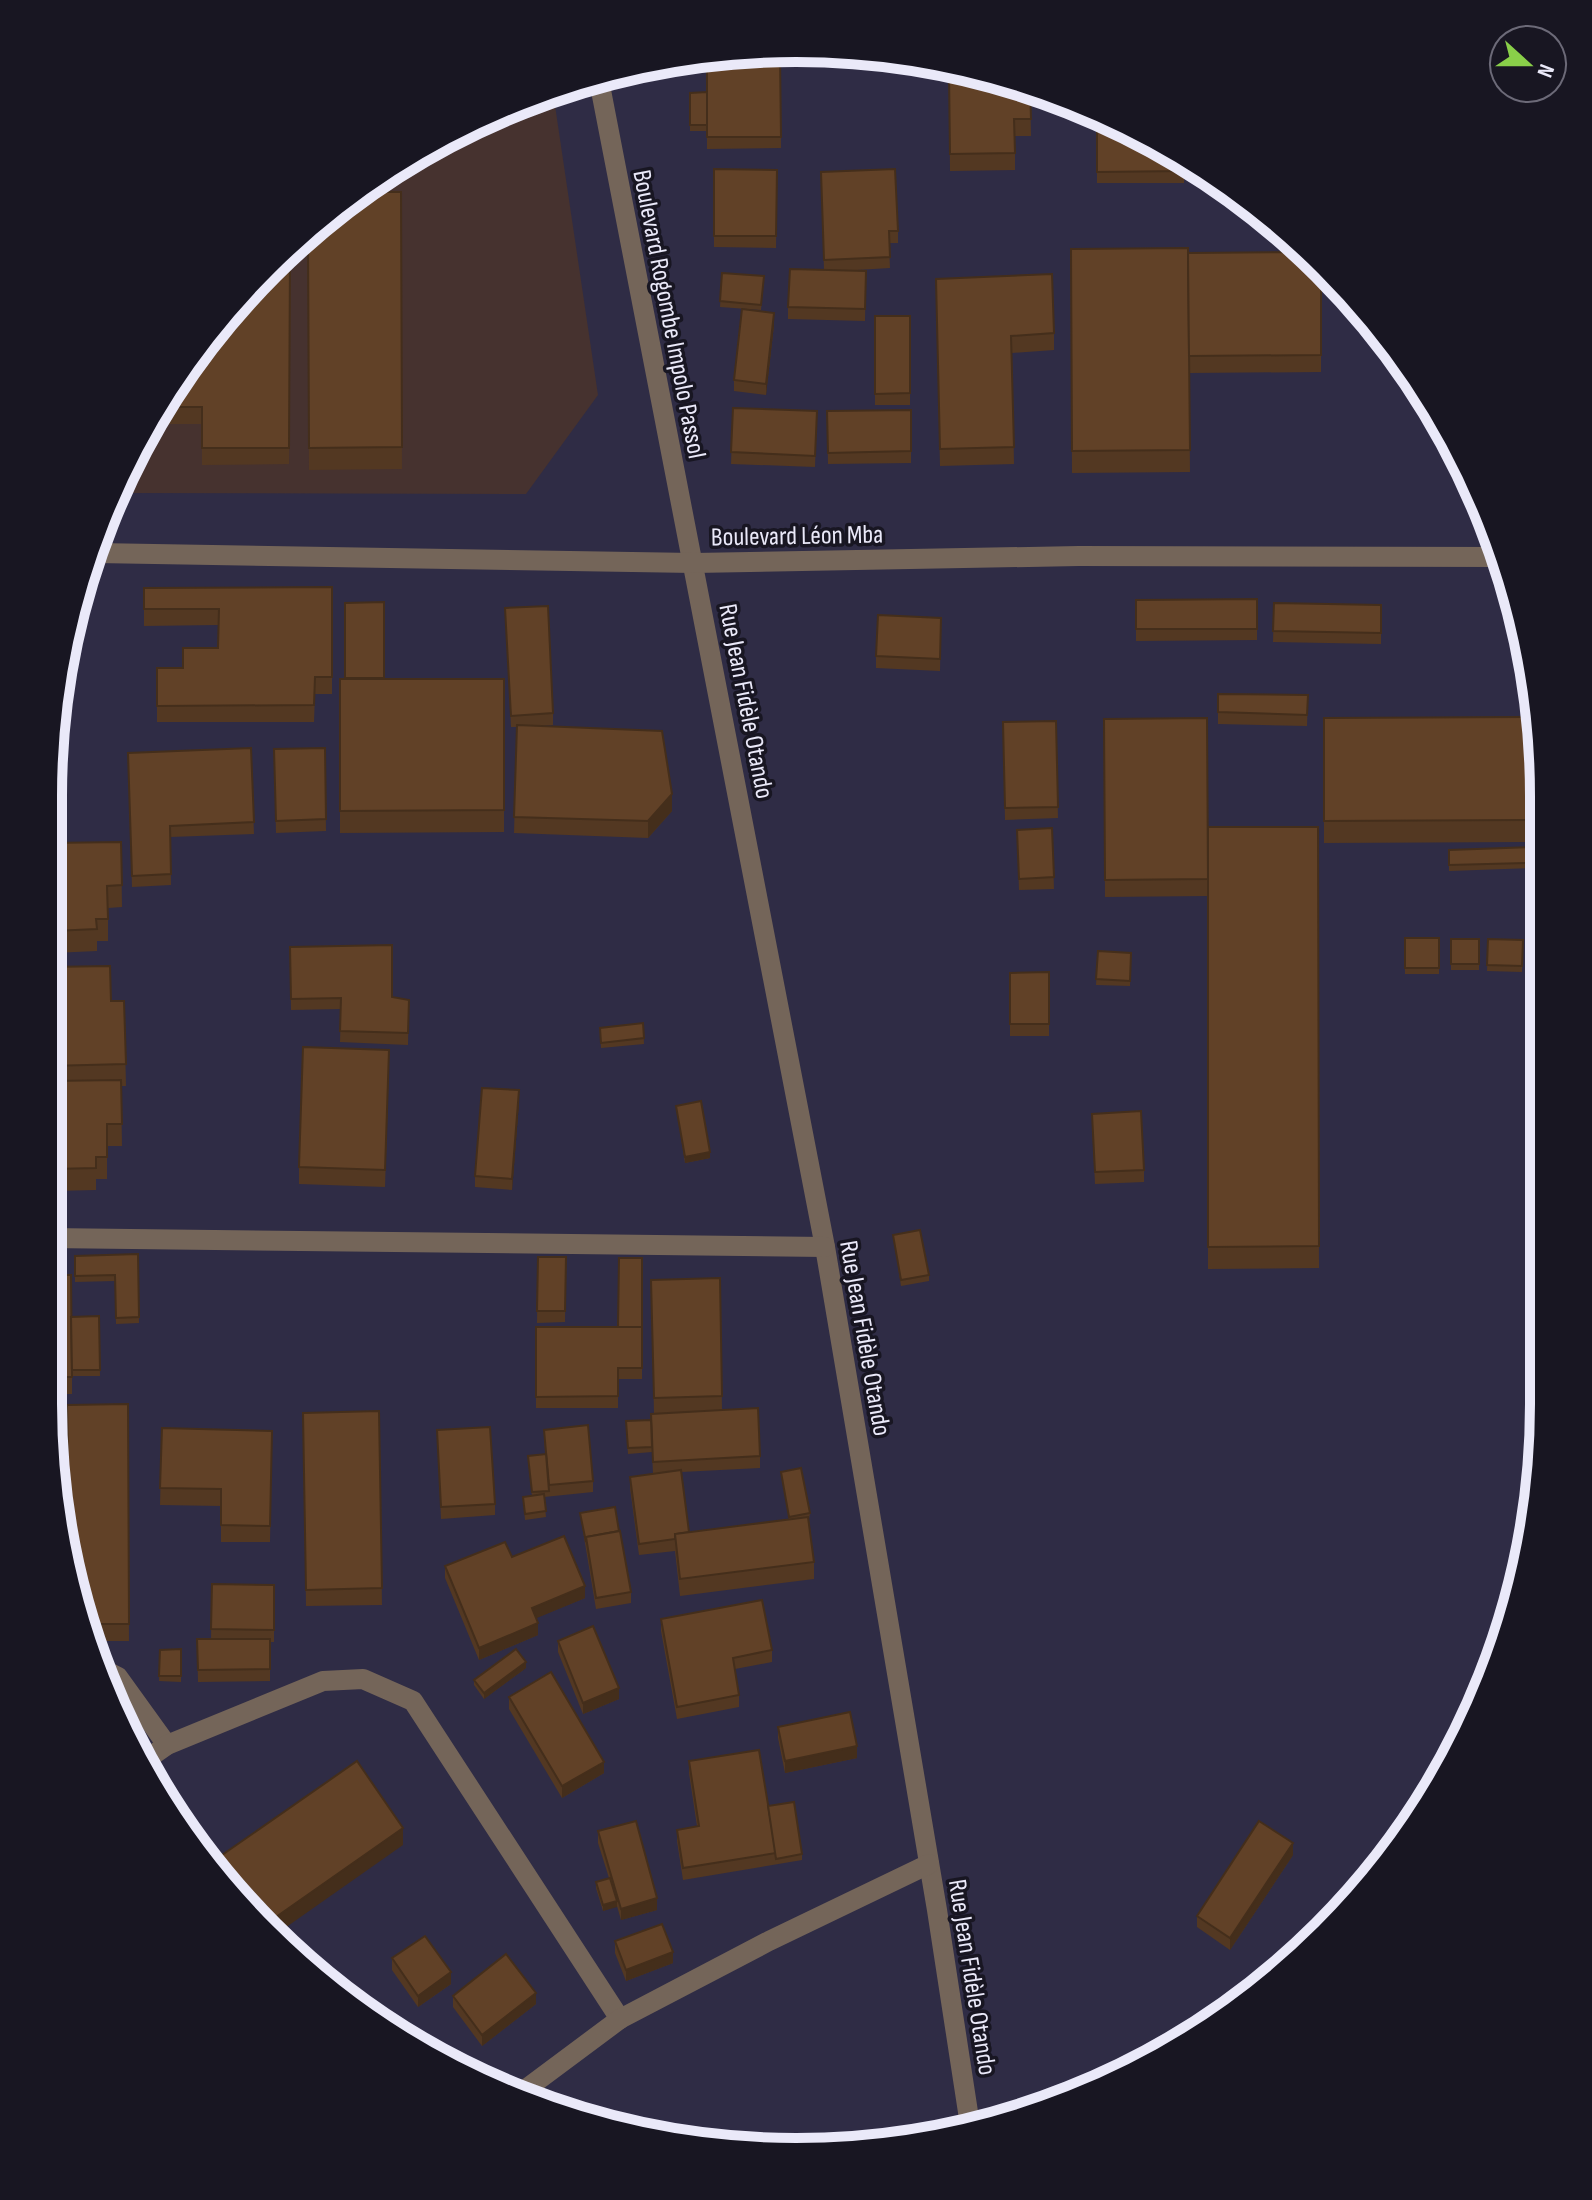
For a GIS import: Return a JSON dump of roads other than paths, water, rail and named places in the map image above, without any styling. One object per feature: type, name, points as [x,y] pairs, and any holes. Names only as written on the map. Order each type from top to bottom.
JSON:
[{"type":"street","name":"Boulevard Rogombe Impolo Passol","points":[[601,89],[643,317],[694,563]]},
{"type":"street","name":"Boulevard Léon Mba","points":[[104,553],[694,563],[1079,556],[1490,557]]},
{"type":"street","name":"Rue Jean Fidèle Otando","points":[[694,563],[825,1247],[969,2117]]},
{"type":"street","points":[[62,1238],[825,1247]]},
{"type":"street","points":[[114,1675],[167,1745]]},
{"type":"street","points":[[152,1756],[167,1745],[323,1681],[363,1679],[413,1701],[620,2019]]},
{"type":"street","points":[[529,2087],[620,2019],[769,1941],[929,1864]]}]
